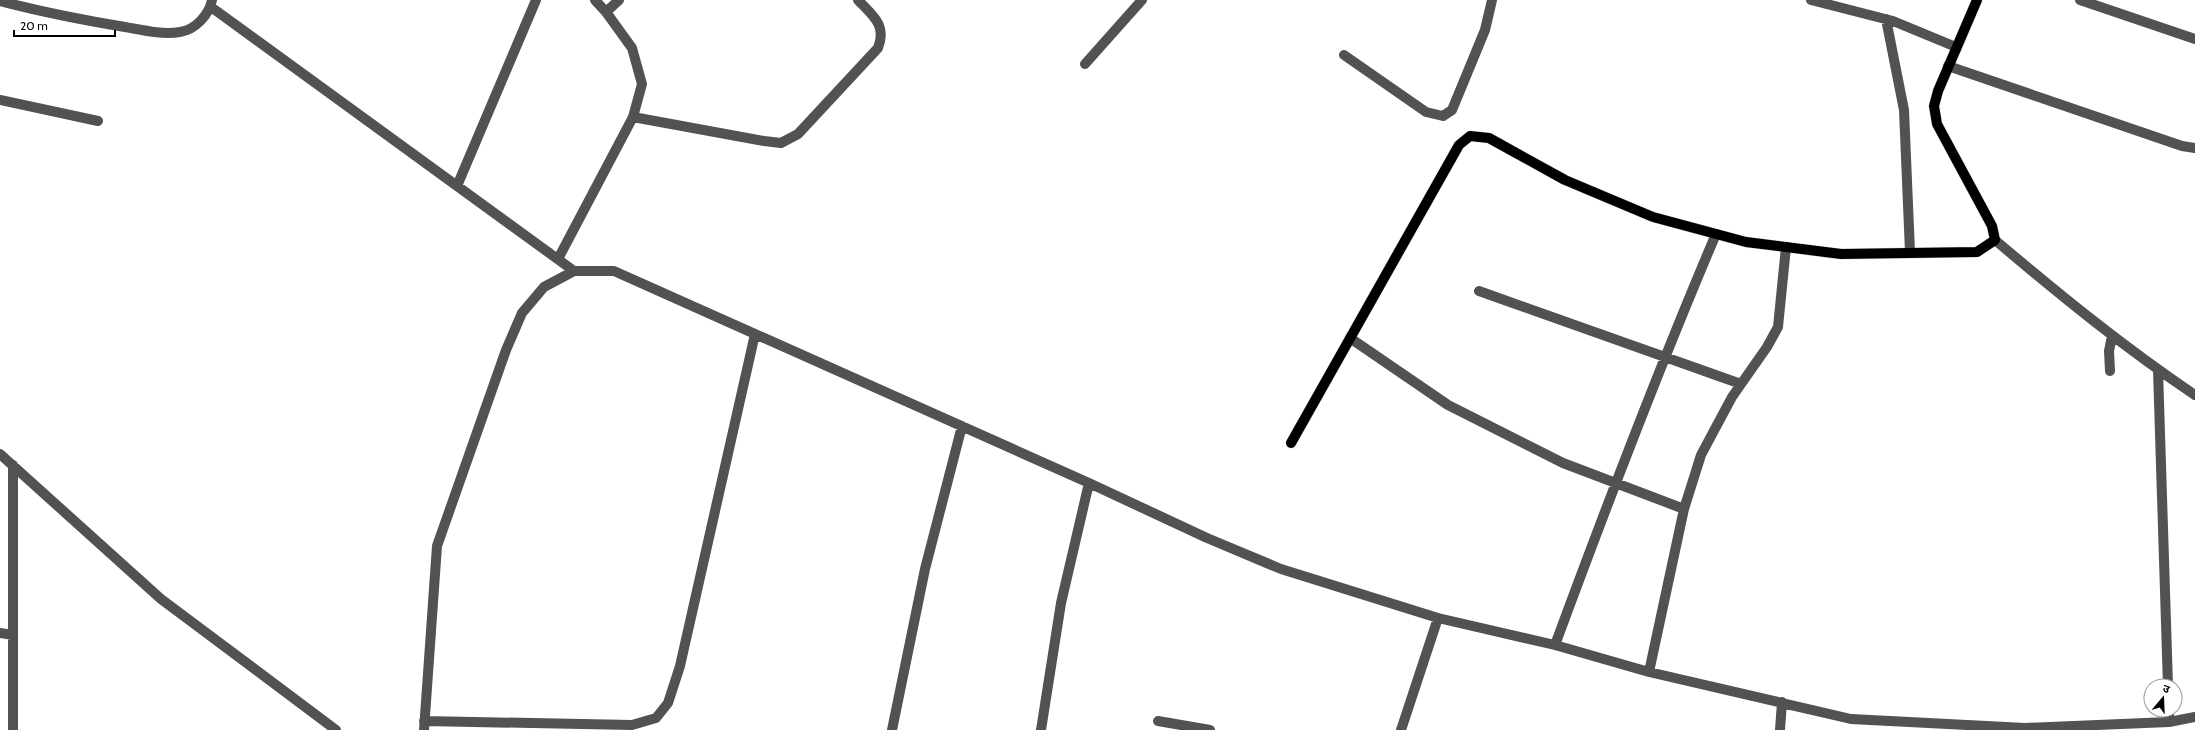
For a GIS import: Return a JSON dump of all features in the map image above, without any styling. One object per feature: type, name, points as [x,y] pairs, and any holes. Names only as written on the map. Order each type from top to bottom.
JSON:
[{"type":"main road","points":[[1291,443],[1459,145],[1470,136],[1489,138],[1565,180],[1653,217],[1746,242],[1841,254],[1977,252],[1995,240],[1992,226],[1937,124],[1934,106],[1948,66],[1977,0]]},
{"type":"street","points":[[457,186],[536,0]]},
{"type":"street","points":[[558,259],[633,117],[642,84],[632,48],[606,12],[595,0]]},
{"type":"street","points":[[606,12],[619,0]]},
{"type":"street","points":[[633,117],[764,141],[782,142],[798,134],[878,48],[882,37],[879,23],[858,0]]},
{"type":"street","points":[[1085,64],[1142,0]]},
{"type":"street","points":[[1344,55],[1426,112],[1443,116],[1452,110],[1485,30],[1492,0]]},
{"type":"street","points":[[1811,0],[1886,19],[1912,28],[1956,47]]},
{"type":"street","points":[[2080,0],[2195,40]]},
{"type":"street","points":[[0,1],[55,16],[158,32],[180,32],[199,23],[212,4],[574,271]]},
{"type":"street","points":[[1886,19],[1904,110],[1910,252]]},
{"type":"street","points":[[1948,66],[2182,146],[2195,148]]},
{"type":"street","points":[[0,100],[98,121]]},
{"type":"street","points":[[1555,645],[1614,482],[1664,357],[1716,234]]},
{"type":"street","points":[[1995,240],[2072,306],[2158,370],[2195,395]]},
{"type":"street","points":[[1649,672],[1684,509],[1701,455],[1732,397],[1768,347],[1778,327],[1786,247]]},
{"type":"street","points":[[755,334],[680,666],[668,703],[656,718],[632,725],[424,725],[437,546],[506,350],[522,313],[544,287],[574,271],[614,271],[1089,483],[1206,538],[1281,569],[1438,618],[1555,645],[1649,672],[1851,718],[2025,728],[2169,722],[2195,717]]},
{"type":"street","points":[[1479,291],[1741,384]]},
{"type":"street","points":[[2110,371],[2109,351],[2112,336]]},
{"type":"street","points":[[1350,338],[1448,405],[1563,463],[1684,509]]},
{"type":"street","points":[[2158,370],[2168,678]]},
{"type":"street","points":[[892,730],[925,568],[962,426]]},
{"type":"street","points":[[0,454],[161,600],[336,730]]},
{"type":"street","points":[[13,465],[13,730]]},
{"type":"street","points":[[1041,730],[1061,603],[1089,483]]},
{"type":"street","points":[[1401,730],[1438,618]]},
{"type":"street","points":[[0,633],[13,635]]},
{"type":"street","points":[[1780,730],[1782,702]]},
{"type":"street","points":[[1158,721],[1210,730]]}]
